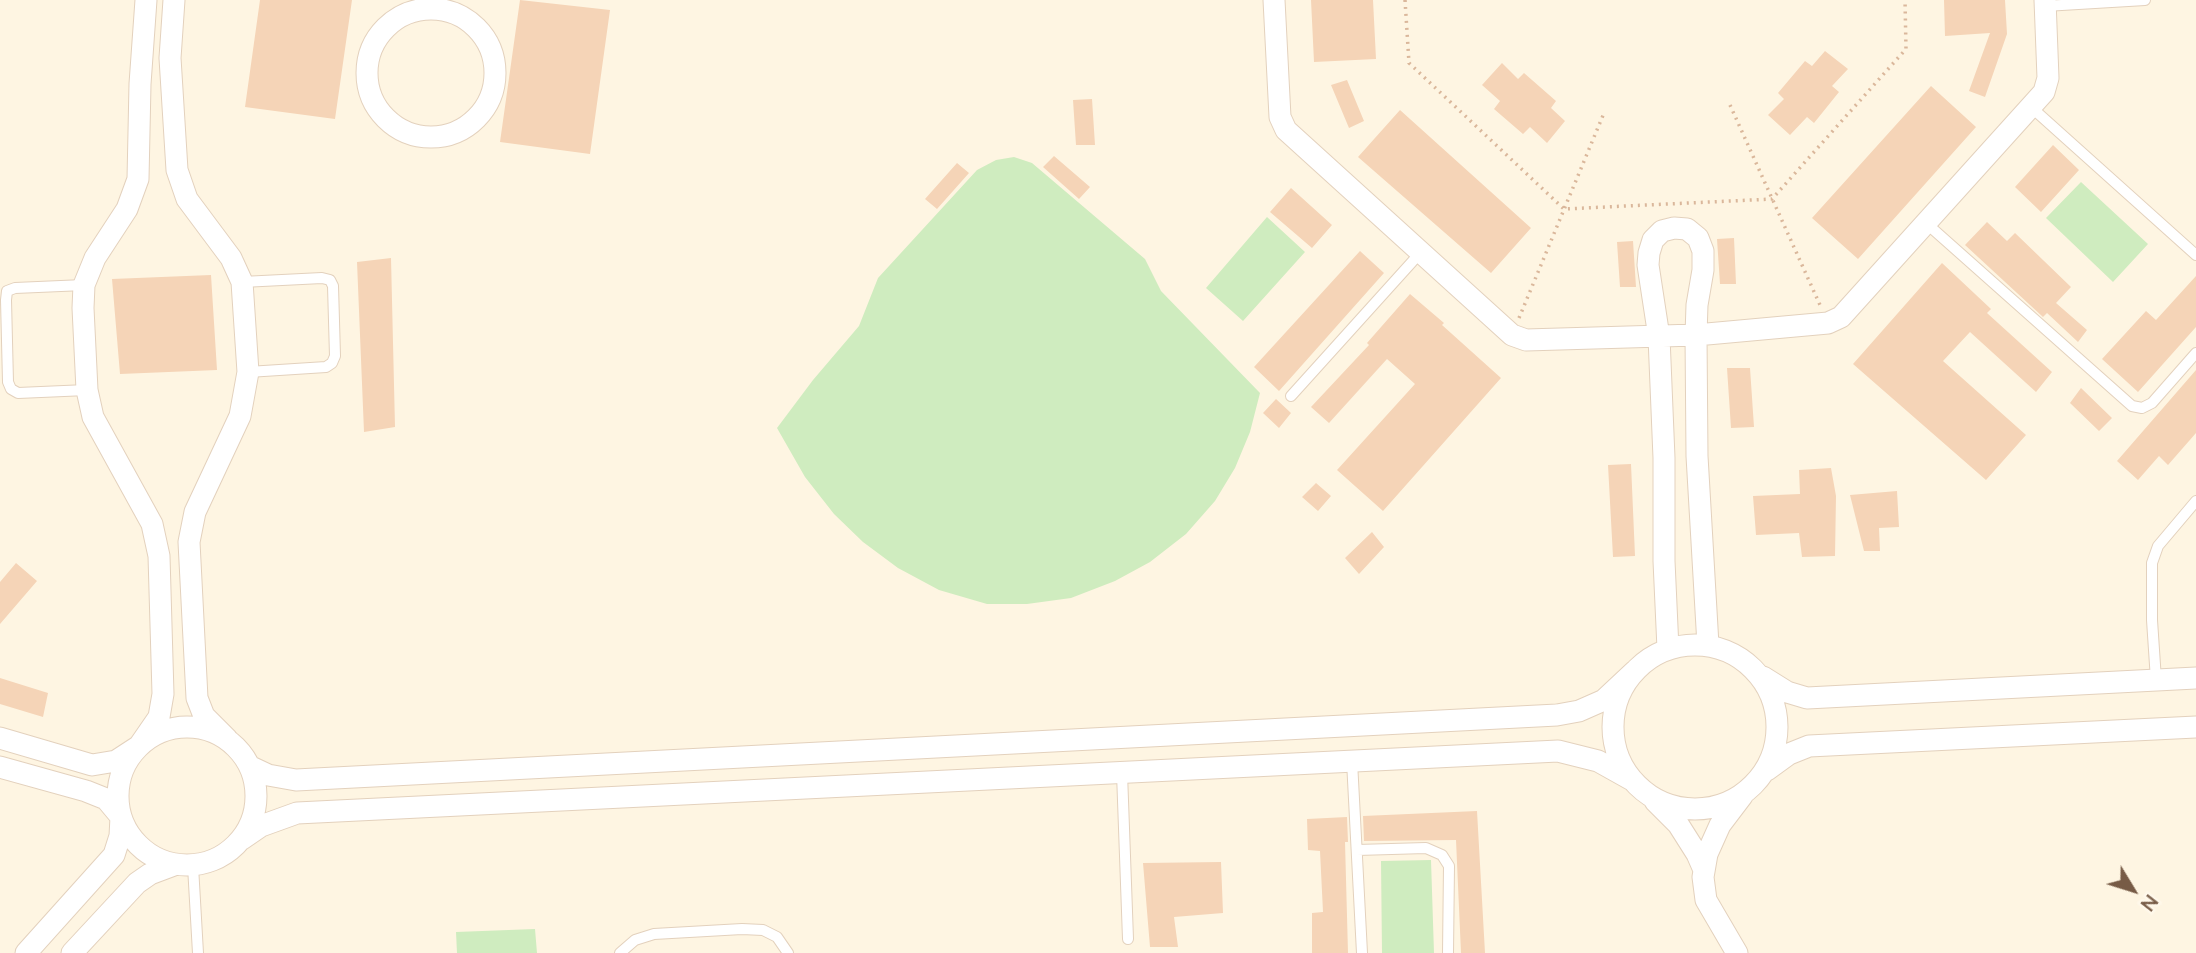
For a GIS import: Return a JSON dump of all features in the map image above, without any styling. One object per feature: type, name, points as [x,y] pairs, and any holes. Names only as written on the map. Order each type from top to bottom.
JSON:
[{"type":"street","points":[[26,953],[114,856],[120,836],[120,779],[127,761],[159,717],[163,694],[159,556],[152,524],[93,417],[87,390],[83,308],[84,285],[96,258],[127,209],[138,179],[146,0]]},
{"type":"street","points":[[174,0],[170,58],[177,170],[187,199],[232,258],[242,282],[248,372],[240,416],[195,512],[189,542],[197,698],[204,716],[241,751],[251,767],[256,785],[257,804],[252,823],[242,839]]},
{"type":"street","points":[[1274,0],[1280,117],[1286,130],[1512,335],[1526,340],[1696,335],[1828,323],[1842,317],[2043,92],[2048,78],[2045,3]]},
{"type":"street","points":[[443,5],[479,29],[490,47],[495,67],[494,89],[485,108],[471,123],[452,133],[431,137],[410,134],[392,123],[377,108],[369,88],[370,57],[384,29],[401,16],[443,5]]},
{"type":"street","points":[[1668,649],[1659,337],[1648,253],[1653,240],[1662,231],[1674,228],[1687,229],[1698,238],[1703,251],[1696,335],[1697,456],[1708,645]]},
{"type":"street","points":[[1664,458],[1697,456]]},
{"type":"street","points":[[251,767],[268,775],[296,780],[1557,715],[1579,711],[1604,700],[1650,657],[1688,644],[1727,650],[1745,660],[1777,687],[1807,698],[2196,678]]},
{"type":"street","points":[[1635,671],[1623,687],[1616,705],[1613,725],[1615,745],[1622,764],[1638,786],[1678,824],[1704,870]]},
{"type":"street","points":[[1760,674],[1771,693],[1777,713],[1773,755],[1763,774]]},
{"type":"street","points":[[1737,953],[1706,900],[1703,884],[1707,854],[1720,825],[1747,790],[1789,754],[1809,746],[2196,727]]},
{"type":"street","points":[[0,738],[92,765],[116,761],[155,735],[181,728],[210,730],[227,739]]},
{"type":"street","points":[[72,953],[137,883],[150,874],[184,865],[212,862],[228,853],[261,826],[297,813],[1558,751],[1598,761],[1662,803],[1684,808],[1706,808],[1728,802],[1747,790]]},
{"type":"street","points":[[0,768],[106,799],[121,817],[128,834],[141,848],[156,859],[184,865]]},
{"type":"lane","points":[[2045,3],[2145,0]]},
{"type":"lane","points":[[2031,107],[2196,255]]},
{"type":"lane","points":[[1926,223],[2132,406],[2142,408],[2152,403],[2196,353]]},
{"type":"lane","points":[[1291,396],[1421,252]]},
{"type":"lane","points":[[242,282],[322,278],[330,280],[333,286],[335,356],[332,363],[326,367],[248,372]]},
{"type":"lane","points":[[84,285],[15,288],[7,291],[8,382],[11,389],[18,393],[87,390]]},
{"type":"lane","points":[[2156,680],[2152,563],[2164,539],[2196,501]]},
{"type":"lane","points":[[1352,761],[1362,953]]},
{"type":"lane","points":[[1122,773],[1128,939]]},
{"type":"lane","points":[[1357,850],[1426,848],[1443,855],[1449,866],[1448,953]]},
{"type":"lane","points":[[184,865],[198,953]]},
{"type":"lane","points":[[620,953],[635,940],[654,934],[742,929],[763,930],[777,937],[788,953]]},
{"type":"path","points":[[1405,0],[1409,63],[1564,209],[1772,199],[1906,48],[1905,0]]},
{"type":"path","points":[[1730,104],[1828,323]]},
{"type":"path","points":[[1512,335],[1604,113]]},
{"type":"green space","points":[[1014,157],[1032,163],[1145,259],[1161,291],[1260,393],[1250,432],[1235,468],[1215,501],[1186,534],[1150,562],[1115,581],[1071,598],[1027,604],[987,604],[939,590],[898,568],[863,542],[834,514],[805,477],[777,428],[859,326],[878,278],[977,170],[996,160]]},
{"type":"green space","points":[[2081,182],[2148,244],[2113,282],[2046,218]]},
{"type":"green space","points":[[1267,217],[1305,252],[1243,321],[1206,288]]},
{"type":"green space","points":[[1431,860],[1434,953],[1382,953],[1381,861]]},
{"type":"green space","points":[[535,929],[537,953],[457,953],[456,932]]},
{"type":"building","points":[[260,0],[352,0],[335,119],[245,107]]},
{"type":"building","points":[[520,0],[610,10],[590,154],[500,142]]},
{"type":"building","points":[[1311,0],[1373,0],[1376,59],[1314,62]]},
{"type":"building","points":[[1944,0],[2005,0],[2007,34],[1985,97],[1969,91],[1990,33],[1945,36]]},
{"type":"building","points":[[1825,51],[1848,69],[1832,86],[1839,92],[1814,123],[1807,117],[1790,135],[1768,115],[1784,99],[1778,93],[1805,61],[1812,66]]},
{"type":"building","points":[[1502,63],[1518,79],[1524,73],[1556,101],[1551,108],[1565,121],[1547,143],[1530,127],[1523,134],[1494,109],[1500,101],[1482,85]]},
{"type":"building","points":[[1347,80],[1364,121],[1349,128],[1331,85]]},
{"type":"building","points":[[1931,86],[1976,127],[1858,259],[1812,218]]},
{"type":"building","points":[[1092,99],[1095,145],[1076,145],[1073,100]]},
{"type":"building","points":[[1400,110],[1531,228],[1491,273],[1358,157]]},
{"type":"building","points":[[2053,145],[2079,170],[2041,212],[2015,187]]},
{"type":"building","points":[[1054,156],[1090,187],[1079,199],[1043,167]]},
{"type":"building","points":[[957,163],[969,173],[937,209],[925,199]]},
{"type":"building","points":[[1291,188],[1332,225],[1312,248],[1270,212]]},
{"type":"building","points":[[1987,222],[2007,241],[2015,233],[2071,287],[2056,303],[2087,330],[2078,342],[2047,313],[2043,317],[1965,245]]},
{"type":"building","points":[[1734,238],[1736,284],[1720,284],[1717,239]]},
{"type":"building","points":[[1633,241],[1636,287],[1620,287],[1617,242]]},
{"type":"building","points":[[1360,251],[1384,273],[1279,391],[1254,367]]},
{"type":"building","points":[[391,258],[395,427],[364,432],[357,262]]},
{"type":"building","points":[[1942,263],[1991,309],[1987,313],[2052,372],[2036,392],[1970,332],[1943,361],[2026,435],[1986,480],[1853,364]]},
{"type":"building","points":[[211,275],[217,370],[120,374],[112,279]]},
{"type":"building","points":[[2196,276],[2196,327],[2138,392],[2102,359],[2146,311],[2156,320]]},
{"type":"building","points":[[1410,294],[1501,378],[1383,511],[1337,470],[1415,384],[1387,359],[1329,423],[1311,407],[1369,345],[1367,343]]},
{"type":"building","points":[[1727,368],[1750,368],[1754,427],[1731,428]]},
{"type":"building","points":[[2196,370],[2196,433],[2168,465],[2159,456],[2138,480],[2117,461]]},
{"type":"building","points":[[2081,388],[2112,418],[2099,431],[2070,403]]},
{"type":"building","points":[[1276,399],[1291,413],[1279,428],[1263,413]]},
{"type":"building","points":[[1631,464],[1635,556],[1613,557],[1608,465]]},
{"type":"building","points":[[1831,468],[1836,496],[1835,556],[1802,557],[1799,533],[1756,535],[1753,496],[1800,494],[1799,470]]},
{"type":"building","points":[[1316,483],[1331,496],[1318,511],[1302,497]]},
{"type":"building","points":[[1897,491],[1899,527],[1879,528],[1880,551],[1864,551],[1850,495]]},
{"type":"building","points":[[1372,532],[1384,547],[1359,574],[1345,558]]},
{"type":"building","points":[[16,563],[37,581],[0,624],[0,582]]},
{"type":"building","points":[[0,678],[48,693],[43,717],[0,704]]},
{"type":"building","points":[[1477,811],[1485,953],[1461,953],[1456,840],[1364,841],[1363,816]]},
{"type":"building","points":[[1347,817],[1348,842],[1345,842],[1348,953],[1312,953],[1312,913],[1323,912],[1320,851],[1308,850],[1307,819]]},
{"type":"building","points":[[1221,862],[1223,913],[1174,917],[1178,947],[1150,947],[1143,863]]}]
